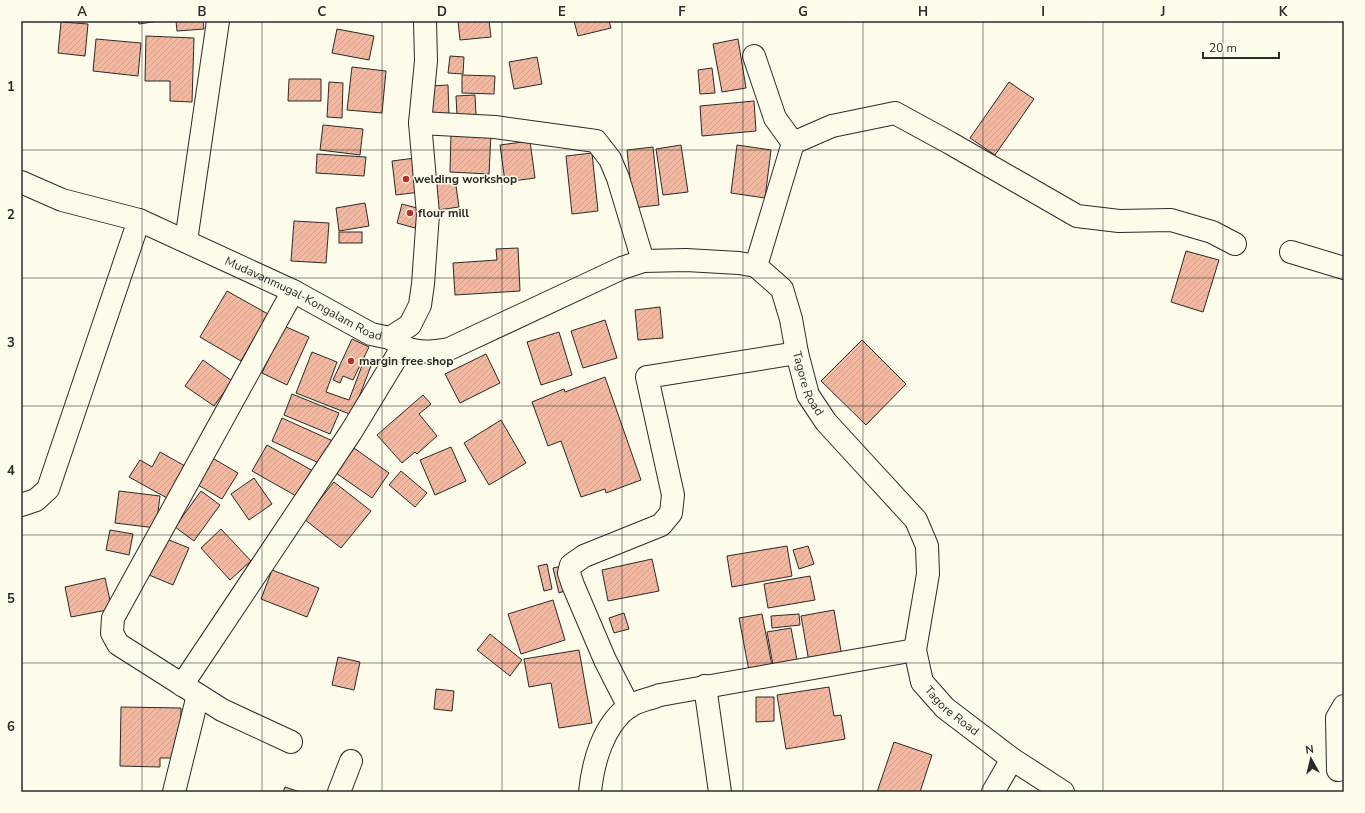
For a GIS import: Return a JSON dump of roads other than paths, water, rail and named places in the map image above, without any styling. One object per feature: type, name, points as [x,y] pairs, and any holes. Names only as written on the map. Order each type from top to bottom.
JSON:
[{"type":"street","points":[[186,241],[218,21]]},
{"type":"street","name":"Mudavanmugal-Kongalam Road","points":[[21,182],[62,200],[139,220],[293,291],[371,334],[396,343],[410,325],[420,305],[423,284],[428,214],[420,123],[426,61],[424,21]]},
{"type":"street","points":[[754,56],[775,118],[793,144]]},
{"type":"street","points":[[174,792],[190,690],[351,432],[396,343],[427,352],[449,349],[622,268],[644,262],[715,261],[756,266],[793,144],[832,126],[895,113],[1077,216],[1119,221],[1172,220],[1212,232],[1235,244]]},
{"type":"street","points":[[420,123],[494,127],[596,141],[610,159],[618,178],[644,262]]},
{"type":"street","points":[[21,505],[36,500],[48,488],[139,220]]},
{"type":"street","points":[[1291,252],[1344,268]]},
{"type":"street","name":"Tagore Road","points":[[756,266],[782,289],[791,319],[796,353],[808,395],[826,422],[916,520],[927,546],[928,574],[915,650],[922,682],[945,708],[1012,760],[1062,792]]},
{"type":"street","points":[[291,742],[222,710],[118,644],[112,633],[113,618],[293,291]]},
{"type":"street","points":[[629,707],[605,660],[569,573],[571,565],[584,556],[661,525],[671,513],[673,495],[646,377],[796,353]]},
{"type":"street","points":[[590,792],[591,782],[603,741],[610,727],[629,707],[660,695],[705,686],[915,650]]},
{"type":"street","points":[[705,686],[720,792]]},
{"type":"street","points":[[1338,770],[1337,718],[1344,706]]},
{"type":"street","points":[[993,792],[1012,760]]},
{"type":"street","points":[[339,792],[351,761]]},
{"type":"place","name":"welding workshop","points":[[406,179]]},
{"type":"place","name":"flour mill","points":[[410,213]]},
{"type":"place","name":"margin free shop","points":[[351,361]]}]
